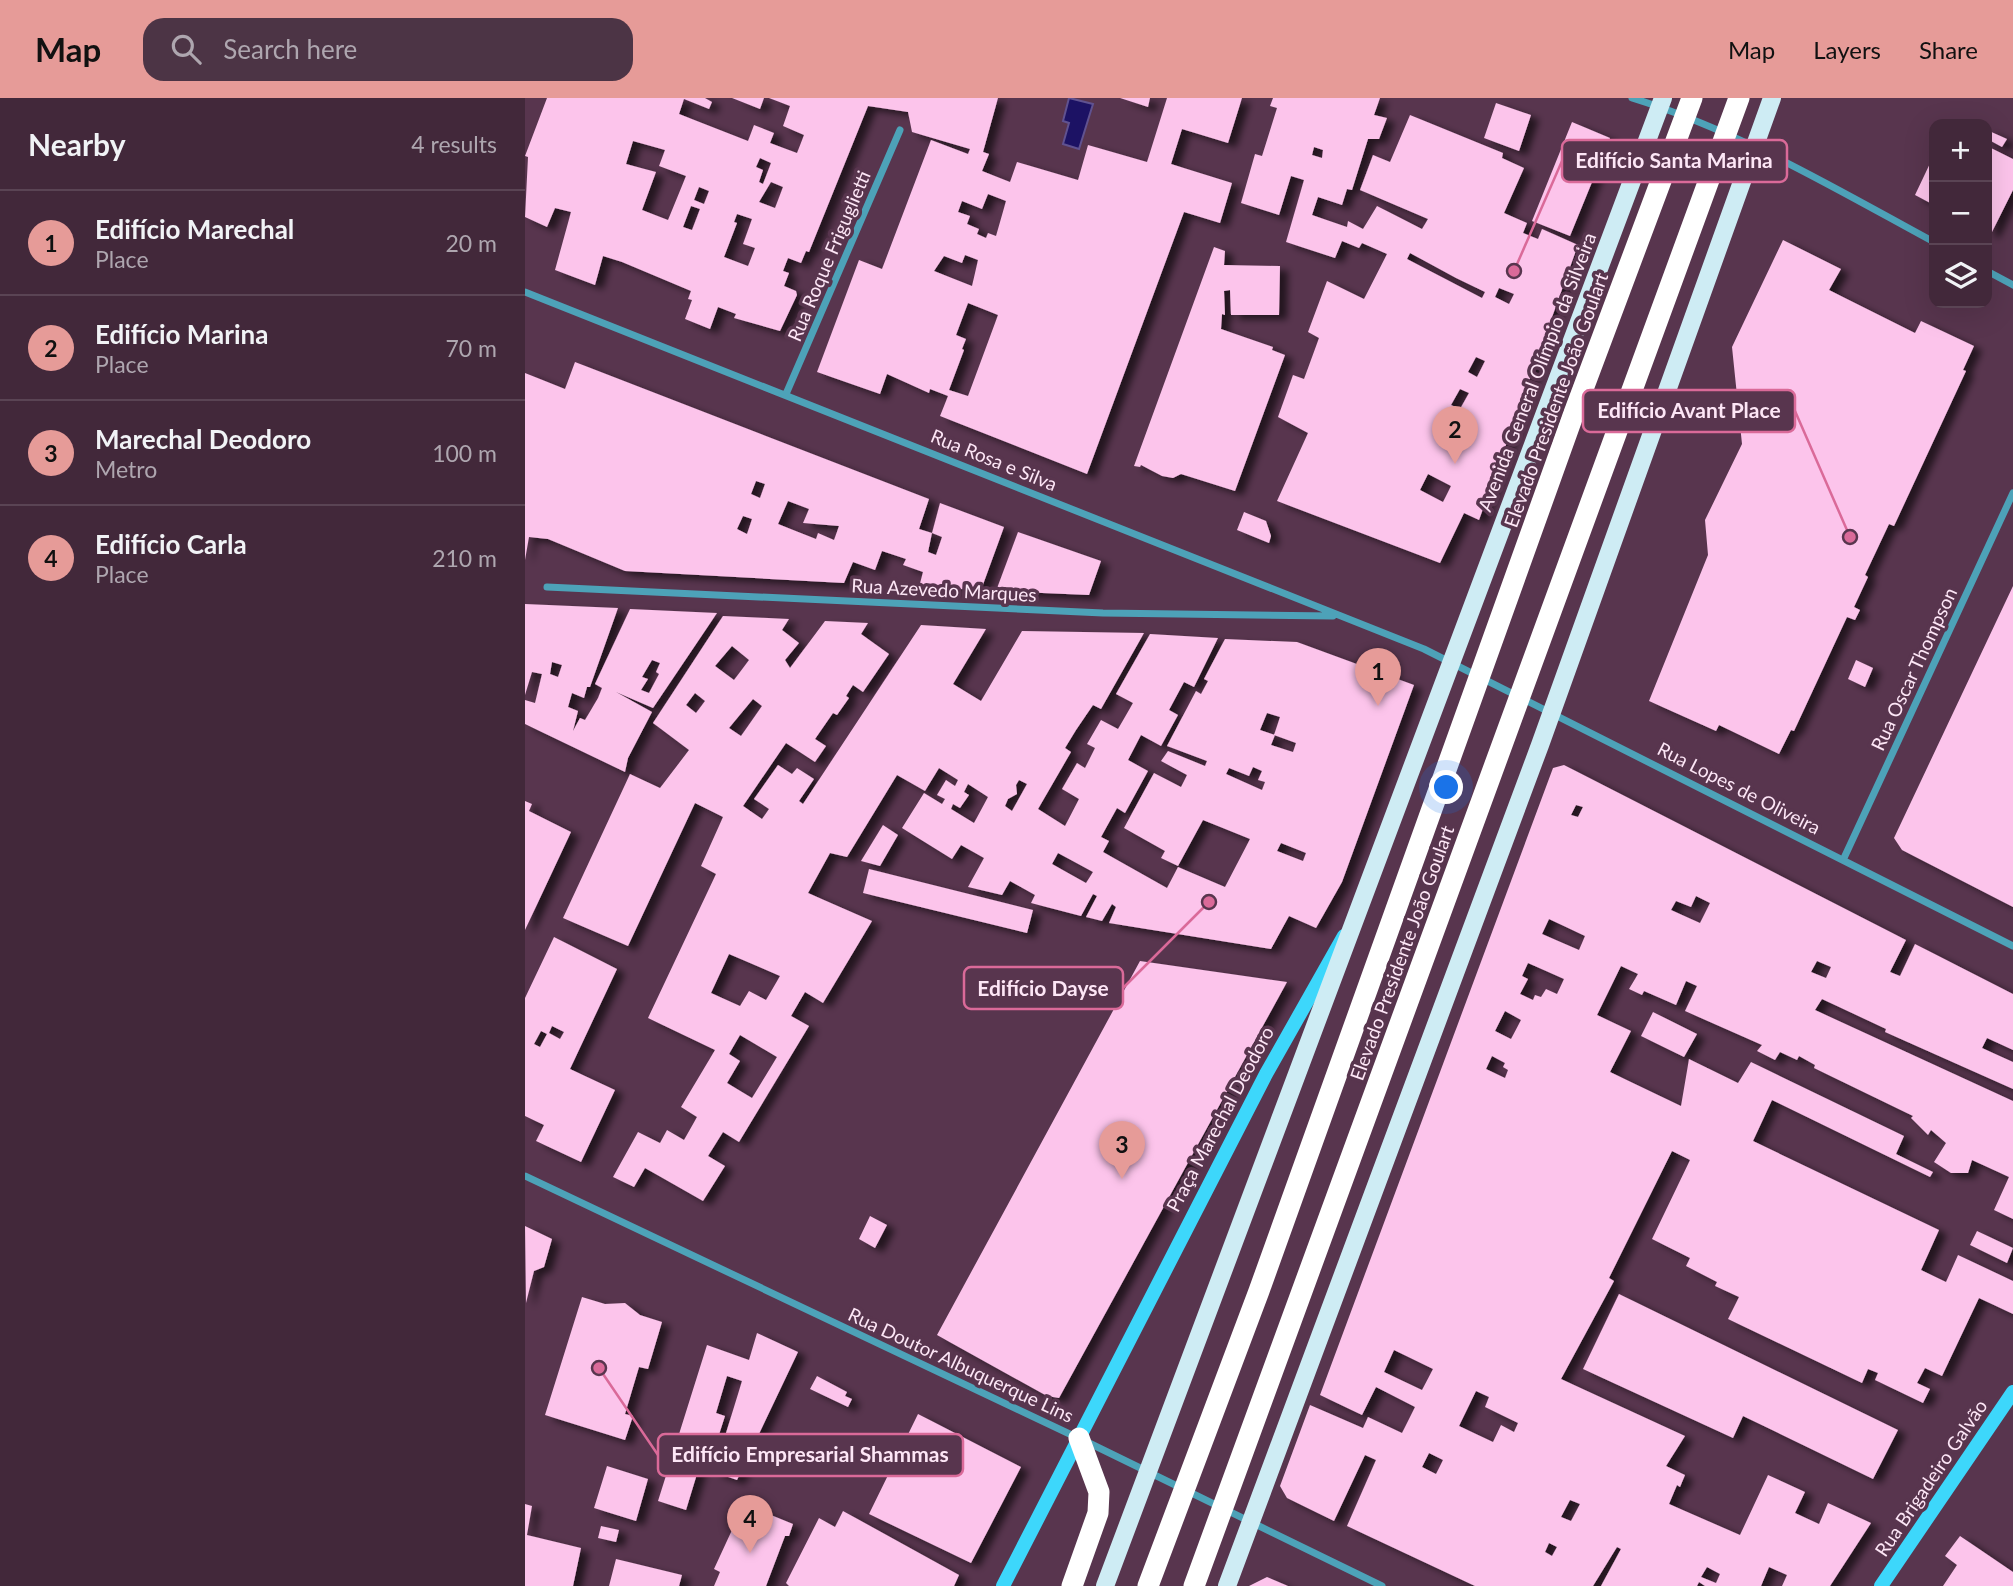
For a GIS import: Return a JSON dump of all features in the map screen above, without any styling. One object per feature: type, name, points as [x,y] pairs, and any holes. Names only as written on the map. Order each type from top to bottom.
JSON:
[{"type":"highway","name":"Elevado Presidente João Goulart","points":[[1148,1586],[1263,1279],[1574,413],[1692,98]]},
{"type":"highway","name":"Elevado Presidente João Goulart","points":[[1194,1586],[1739,98]]},
{"type":"highway","points":[[1072,1586],[1098,1513],[1099,1492],[1079,1438]]},
{"type":"main road","points":[[1227,1586],[1552,712],[1772,98]]},
{"type":"main road","name":"Avenida General Olímpio da Silveira","points":[[1449,660],[1661,102]]},
{"type":"main road","name":"Praça Marechal Deodoro","points":[[1003,1586],[1266,1074],[1349,929],[1449,660]]},
{"type":"main road","points":[[1105,1586],[1349,929]]},
{"type":"main road","name":"Rua Brigadeiro Galvão","points":[[1881,1586],[2013,1391]]},
{"type":"street","points":[[1632,98],[1661,102],[1754,147],[1929,239]]},
{"type":"street","name":"Rua Roque Friguglietti","points":[[786,394],[900,130]]},
{"type":"street","points":[[1992,274],[2013,285]]},
{"type":"street","name":"Rua Rosa e Silva","points":[[525,292],[1449,660]]},
{"type":"street","name":"Rua Oscar Thompson","points":[[1844,859],[2013,494]]},
{"type":"street","name":"Rua Azevedo Marques","points":[[547,587],[1103,613],[1340,617]]},
{"type":"street","name":"Rua Lopes de Oliveira","points":[[1449,660],[2013,946]]},
{"type":"street","name":"Rua Doutor Albuquerque Lins","points":[[525,1176],[1079,1438],[1382,1586]]},
{"type":"shaded area","points":[[1069,98],[1093,104],[1079,149],[1063,144],[1069,123],[1063,121]]},
{"type":"building","points":[[547,98],[705,98],[712,102],[709,109],[684,99],[679,114],[748,141],[754,125],[774,133],[770,143],[797,153],[804,135],[783,126],[790,106],[769,98],[998,98],[983,152],[989,154],[982,171],[1010,182],[1017,162],[1078,180],[1088,145],[1147,162],[1167,98],[1242,98],[1228,143],[1182,129],[1171,164],[1232,183],[1220,223],[1184,212],[1087,474],[940,416],[948,396],[930,389],[929,393],[887,374],[880,394],[817,372],[859,260],[882,269],[931,140],[968,154],[970,149],[912,132],[908,112],[868,106],[809,252],[806,251],[801,263],[788,258],[783,271],[789,273],[784,286],[796,291],[797,295],[780,331],[734,318],[736,314],[718,307],[710,329],[685,319],[692,300],[688,299],[691,291],[603,256],[595,285],[555,270],[571,212],[555,208],[547,227],[525,217],[528,157],[525,156]],"holes":[[[633,141],[665,150],[659,166],[686,176],[668,220],[642,210],[656,172],[626,164]],[[760,158],[771,163],[763,184],[759,182],[763,170],[756,167]],[[771,182],[783,187],[775,208],[759,202]],[[699,187],[709,191],[704,204],[694,200]],[[988,194],[1006,201],[996,236],[988,233],[986,238],[977,234],[979,229],[967,224],[970,216],[958,212],[962,201],[982,209]],[[691,206],[700,209],[692,230],[683,227]],[[737,214],[752,219],[743,244],[755,248],[748,266],[724,257],[737,223],[734,222]],[[965,255],[978,260],[972,286],[934,271],[944,256],[962,263]],[[968,303],[998,315],[968,396],[949,390],[964,350],[962,349],[966,339],[956,335]]]},
{"type":"building","points":[[732,98],[764,98],[760,109]]},
{"type":"building","points":[[1120,98],[1150,98],[1148,107]]},
{"type":"building","points":[[1273,98],[1380,98],[1374,115],[1387,118],[1379,139],[1368,139],[1352,190],[1347,189],[1342,205],[1318,197],[1312,215],[1347,227],[1348,221],[1363,229],[1377,206],[1422,229],[1428,219],[1360,190],[1373,155],[1390,162],[1410,115],[1503,153],[1502,158],[1524,168],[1504,213],[1527,223],[1523,233],[1538,239],[1542,229],[1578,245],[1479,520],[1464,513],[1440,563],[1277,501],[1308,433],[1278,417],[1293,375],[1304,379],[1319,338],[1308,332],[1327,281],[1364,299],[1387,254],[1362,243],[1359,248],[1342,241],[1335,258],[1286,242],[1304,180],[1291,176],[1279,215],[1241,203],[1255,154],[1262,156],[1277,108],[1270,106]],"holes":[[[1314,147],[1323,150],[1322,158],[1312,155]],[[1410,253],[1485,292],[1482,298],[1407,259]],[[1499,288],[1514,294],[1509,304],[1495,297]],[[1476,357],[1485,361],[1477,377],[1468,372]],[[1460,389],[1469,393],[1460,409],[1451,405]],[[1428,474],[1451,486],[1443,502],[1420,490]]]},
{"type":"building","points":[[1496,103],[1531,115],[1519,151],[1484,138]]},
{"type":"building","points":[[1572,122],[1610,138],[1570,236],[1532,221]]},
{"type":"building","points":[[1992,132],[2007,139],[2002,147],[1992,142]]},
{"type":"building","points":[[1992,148],[2013,159],[2013,190],[1992,232]]},
{"type":"building","points":[[1929,166],[1929,202],[1915,195]]},
{"type":"building","points":[[1783,240],[1841,269],[1829,290],[1915,333],[1921,321],[1974,346],[1963,370],[1966,371],[1894,526],[1889,524],[1865,575],[1868,577],[1854,607],[1860,610],[1855,620],[1847,617],[1794,731],[1791,730],[1779,754],[1719,725],[1716,731],[1649,701],[1708,555],[1705,520],[1742,444],[1732,347]]},
{"type":"building","points":[[1214,247],[1225,251],[1224,265],[1280,266],[1279,315],[1231,315],[1230,290],[1224,291],[1225,315],[1222,314],[1221,329],[1273,347],[1272,350],[1285,355],[1235,491],[1181,474],[1173,478],[1162,476],[1141,465],[1134,466]]},
{"type":"building","points":[[575,362],[929,499],[919,529],[932,533],[940,503],[1004,527],[981,590],[919,587],[923,572],[903,565],[906,559],[882,551],[875,570],[853,562],[844,583],[625,571],[548,539],[529,537],[525,560],[525,373],[565,389]],"holes":[[[756,481],[765,484],[760,498],[751,494]],[[788,501],[809,509],[803,523],[839,526],[834,540],[818,533],[816,539],[778,524]],[[743,516],[752,519],[747,534],[737,529]],[[932,533],[942,537],[936,555],[928,552]]]},
{"type":"building","points":[[1244,512],[1266,521],[1271,536],[1269,543],[1237,530]]},
{"type":"building","points":[[1018,532],[1101,561],[1089,595],[996,591]]},
{"type":"building","points":[[2013,586],[2013,907],[1902,850],[1894,838]]},
{"type":"building","points":[[525,604],[618,608],[590,687],[587,687],[584,698],[572,693],[568,707],[578,711],[573,731],[580,718],[585,720],[598,698],[602,688],[595,684],[630,609],[717,613],[653,708],[616,692],[652,712],[628,758],[625,772],[525,724],[525,700],[535,703],[542,674],[532,672],[525,695]],"holes":[[[652,660],[660,663],[656,672],[659,674],[649,693],[641,690],[648,679],[642,677]],[[552,662],[562,665],[558,677],[550,674]]]},
{"type":"building","points":[[723,616],[789,619],[782,630],[799,643],[785,660],[790,668],[825,621],[868,623],[861,634],[889,654],[863,692],[853,685],[846,696],[849,698],[837,715],[833,713],[815,739],[826,746],[815,762],[786,743],[743,806],[762,819],[769,809],[754,799],[778,765],[792,774],[797,768],[814,779],[799,801],[803,804],[921,625],[986,629],[953,684],[981,701],[1022,631],[1144,633],[1101,709],[1093,705],[1065,748],[1071,752],[1038,809],[1065,826],[1079,799],[1062,789],[1077,763],[1085,768],[1095,748],[1087,744],[1101,720],[1118,729],[1133,703],[1116,694],[1150,634],[1218,638],[1194,687],[1184,682],[1169,710],[1178,715],[1161,746],[1141,735],[1128,760],[1148,771],[1125,813],[1117,808],[1101,837],[1109,841],[1103,852],[1167,888],[1178,867],[1225,887],[1250,839],[1203,820],[1178,866],[1161,858],[1165,851],[1124,828],[1154,773],[1181,787],[1187,775],[1161,761],[1168,751],[1205,766],[1207,761],[1167,746],[1196,691],[1201,694],[1208,681],[1204,679],[1225,639],[1297,642],[1414,685],[1342,882],[1316,928],[1289,916],[1271,949],[1109,923],[1116,907],[1112,904],[1102,921],[1086,917],[1097,896],[1093,894],[1081,916],[1031,903],[1035,895],[1010,881],[1002,895],[968,887],[984,858],[961,845],[952,859],[902,828],[924,793],[942,804],[945,799],[937,795],[946,780],[955,786],[958,780],[939,768],[925,791],[897,775],[847,857],[830,853],[808,893],[872,921],[823,1003],[805,992],[791,1016],[809,1026],[739,1142],[723,1132],[708,1156],[725,1166],[703,1201],[645,1168],[634,1187],[613,1177],[638,1132],[660,1143],[667,1130],[684,1140],[697,1117],[681,1107],[715,1050],[648,1018],[716,874],[701,866],[723,817],[695,803],[628,946],[563,918],[630,774],[660,788],[689,750],[653,723]],"holes":[[[732,646],[749,660],[734,680],[715,666]],[[695,693],[705,701],[696,713],[686,705]],[[753,699],[762,706],[741,736],[729,728]],[[1267,713],[1280,717],[1274,735],[1260,730]],[[1275,735],[1296,743],[1293,752],[1271,745]],[[1253,767],[1262,771],[1258,780],[1265,782],[1262,790],[1226,774],[1229,768],[1249,776]],[[1019,780],[1027,784],[1012,811],[1005,806],[1008,799],[1017,794],[1016,785]],[[968,784],[988,797],[974,823],[951,809],[953,804],[960,808],[969,795],[964,792]],[[1281,843],[1306,853],[1303,861],[1277,851]],[[1058,853],[1093,872],[1086,883],[1052,864]],[[729,954],[780,976],[766,1000],[749,991],[740,1006],[711,993]],[[740,1035],[777,1057],[752,1098],[727,1083],[740,1061],[729,1054]]]},
{"type":"building","points":[[1856,660],[1873,668],[1865,687],[1848,679]]},
{"type":"building","points":[[1564,765],[1906,940],[1890,972],[1900,976],[1915,944],[2013,994],[2013,1050],[1987,1038],[1982,1048],[2013,1062],[2013,1089],[1885,1032],[1886,1029],[1822,999],[1815,1010],[2013,1101],[2013,1219],[1994,1210],[2009,1177],[1972,1160],[1968,1173],[1951,1173],[1934,1162],[1946,1143],[1931,1130],[1928,1135],[1911,1118],[1913,1116],[1814,1068],[1815,1065],[1799,1056],[1797,1060],[1780,1052],[1775,1060],[1757,1051],[1762,1045],[1685,1011],[1697,986],[1686,981],[1676,1005],[1644,991],[1642,995],[1629,989],[1638,974],[1621,966],[1597,1015],[1631,1031],[1610,1072],[1681,1106],[1689,1059],[1738,1083],[1751,1062],[1904,1136],[1896,1154],[1933,1172],[1930,1177],[1772,1100],[1753,1141],[1939,1230],[1921,1270],[1946,1282],[1958,1255],[2013,1281],[2013,1314],[1979,1298],[1942,1376],[1925,1368],[1917,1383],[1930,1389],[1923,1403],[1875,1380],[1878,1373],[1868,1369],[1862,1383],[1728,1319],[1739,1297],[1715,1286],[1717,1282],[1686,1266],[1690,1258],[1652,1239],[1690,1160],[1672,1151],[1609,1278],[1614,1281],[1561,1379],[1685,1436],[1666,1466],[1685,1475],[1680,1487],[1677,1485],[1669,1504],[1740,1535],[1768,1475],[1805,1492],[1795,1513],[1819,1524],[1828,1503],[1871,1523],[1830,1586],[1782,1586],[1787,1575],[1769,1567],[1761,1586],[1705,1586],[1699,1582],[1697,1586],[1601,1586],[1621,1549],[1617,1547],[1593,1586],[1475,1586],[1347,1526],[1376,1460],[1365,1455],[1334,1521],[1287,1498],[1280,1486],[1310,1405],[1363,1428],[1368,1417],[1402,1433],[1415,1407],[1376,1387],[1362,1415],[1320,1395],[1553,768]],"holes":[[[1576,805],[1583,807],[1578,817],[1571,815]],[[1696,896],[1710,903],[1700,923],[1671,910],[1676,901],[1691,907]],[[1549,919],[1585,936],[1579,950],[1542,934]],[[1817,961],[1831,967],[1826,978],[1811,972]],[[1528,963],[1564,979],[1557,994],[1546,989],[1541,997],[1535,995],[1533,1000],[1520,994],[1528,979],[1522,976]],[[1505,1011],[1521,1020],[1511,1039],[1495,1031]],[[1492,1056],[1505,1063],[1503,1067],[1508,1070],[1505,1078],[1486,1069]],[[1394,1350],[1433,1369],[1422,1390],[1384,1372]],[[1476,1391],[1489,1397],[1485,1407],[1518,1423],[1514,1432],[1501,1425],[1493,1442],[1459,1426]],[[1429,1453],[1443,1460],[1436,1474],[1422,1467]],[[1570,1500],[1580,1504],[1571,1521],[1561,1517]],[[1549,1543],[1557,1547],[1552,1556],[1545,1552]],[[1707,1567],[1720,1574],[1716,1583],[1701,1577]]]},
{"type":"building","points":[[525,801],[532,804],[529,811],[571,832],[525,930]]},
{"type":"building","points":[[883,825],[898,835],[880,866],[861,861]]},
{"type":"building","points":[[869,869],[1033,910],[1027,933],[863,893]]},
{"type":"building","points":[[554,937],[617,969],[570,1069],[615,1090],[581,1162],[536,1141],[544,1125],[525,1116],[525,998]],"holes":[[[552,1026],[564,1032],[560,1039],[549,1033]],[[541,1031],[547,1034],[540,1047],[534,1044]]]},
{"type":"building","points":[[1140,961],[1287,982],[1059,1398],[1047,1396],[937,1335]]},
{"type":"building","points":[[1653,1012],[1697,1034],[1684,1057],[1641,1036]]},
{"type":"building","points":[[870,1216],[887,1225],[875,1248],[859,1239]]},
{"type":"building","points":[[525,1226],[552,1239],[544,1267],[534,1271],[526,1303]]},
{"type":"building","points":[[1977,1231],[2013,1248],[2007,1263],[1970,1245]]},
{"type":"building","points":[[1619,1294],[1898,1430],[1873,1479],[1743,1416],[1733,1438],[1583,1369]]},
{"type":"building","points":[[582,1297],[605,1304],[625,1303],[640,1315],[662,1322],[648,1369],[639,1367],[625,1414],[633,1416],[625,1440],[545,1415]]},
{"type":"building","points":[[757,1333],[798,1352],[737,1480],[714,1472],[742,1381],[727,1376],[716,1413],[725,1416],[713,1453],[704,1451],[686,1510],[658,1501],[707,1345],[749,1360]]},
{"type":"building","points":[[817,1376],[847,1392],[845,1396],[852,1399],[848,1407],[810,1389]]},
{"type":"building","points":[[918,1414],[1021,1467],[971,1563],[869,1514]]},
{"type":"building","points":[[607,1466],[648,1479],[636,1521],[594,1508]]},
{"type":"building","points":[[525,1504],[532,1506],[527,1535],[581,1548],[573,1586],[525,1586]]},
{"type":"building","points":[[744,1504],[793,1524],[789,1536],[785,1536],[766,1586],[714,1586],[720,1572],[714,1569]]},
{"type":"building","points":[[843,1511],[959,1575],[954,1586],[789,1586],[786,1583],[819,1518],[835,1527]]},
{"type":"building","points":[[601,1526],[619,1530],[616,1542],[598,1538]]},
{"type":"building","points":[[1960,1536],[2013,1572],[2013,1586],[1943,1586],[1957,1565],[1945,1556]]},
{"type":"building","points":[[616,1559],[682,1575],[679,1586],[609,1586]]},
{"type":"building","points":[[1267,1577],[1288,1586],[1249,1586]]},
{"type":"place","name":"Edifício Santa Marina","points":[[1514,271]]},
{"type":"place","name":"Edifício Marina","points":[[1455,464]]},
{"type":"place","name":"Edifício Avant Place","points":[[1850,537]]},
{"type":"place","name":"Edifício Marechal","points":[[1378,706]]},
{"type":"place","name":"Edifício Dayse","points":[[1209,902]]},
{"type":"place","name":"Marechal Deodoro","points":[[1122,1179]]},
{"type":"place","name":"Edifício Empresarial Shammas","points":[[599,1368]]},
{"type":"place","name":"Edifício Carla","points":[[750,1553]]}]
